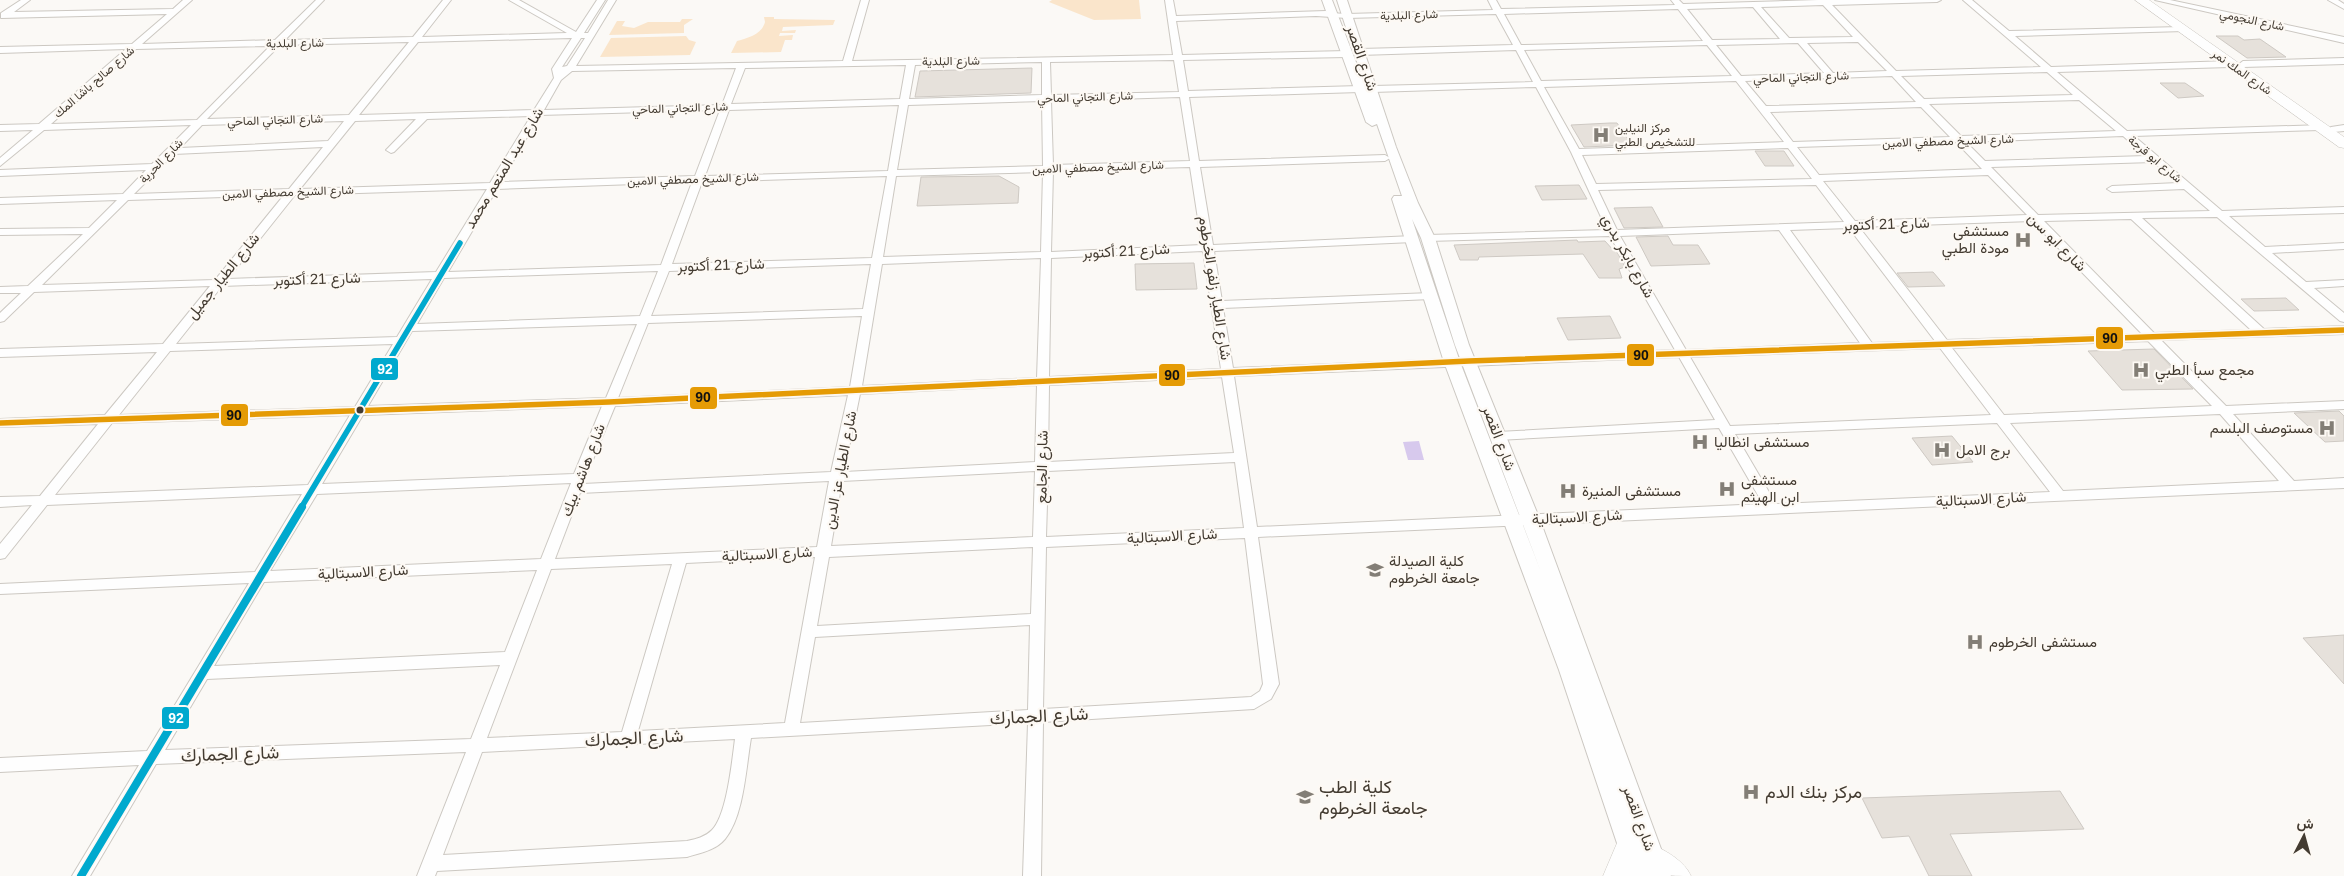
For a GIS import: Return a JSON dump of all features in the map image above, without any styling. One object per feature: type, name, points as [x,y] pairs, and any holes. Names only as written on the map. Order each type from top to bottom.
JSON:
[{"type":"highway","name":"شارع المك نمر","points":[[2141,0],[2181,29],[2341,131]]},
{"type":"highway","name":"شارع المك نمر","points":[[2151,0],[2344,144]]},
{"type":"highway","points":[[1616,876],[1629,844]]},
{"type":"highway","points":[[1651,870],[1678,876]]},
{"type":"main road","name":"شارع القصر","points":[[1327,0],[1327,15],[1366,89],[1394,156],[1411,203],[1431,296],[1460,361],[1522,520],[1651,870]]},
{"type":"main road","name":"شارع القصر","points":[[1342,0],[1360,52],[1366,89],[1385,158],[1444,293],[1460,361],[1498,436],[1569,670],[1629,844],[1651,870]]},
{"type":"street","points":[[2,15],[26,0]]},
{"type":"street","name":"شارع صالح باشا المك","points":[[0,163],[188,0]]},
{"type":"street","name":"شارع الحرية","points":[[0,320],[126,197],[197,122],[279,43],[320,0]]},
{"type":"street","name":"شارع الطيار جميل","points":[[0,554],[447,0]]},
{"type":"street","points":[[513,0],[576,35]]},
{"type":"street","name":"شارع عبد المنعم محمد","points":[[81,876],[538,113],[576,35],[601,0]]},
{"type":"street","points":[[570,69],[612,0]]},
{"type":"street","points":[[847,63],[865,0]]},
{"type":"street","name":"شارع الطيار زلفو الخرطوم","points":[[1169,0],[1252,532],[1271,684],[1266,695]]},
{"type":"street","name":"شارع البلدية","points":[[1171,19],[1499,8],[1677,4],[1755,5],[1823,1],[1937,0]]},
{"type":"street","name":"شارع ابو قرجة","points":[[1967,0],[2344,319]]},
{"type":"street","name":"شارع النجومي","points":[[2159,0],[2344,40]]},
{"type":"street","points":[[2332,0],[2344,7]]},
{"type":"street","name":"شارع ابو سن","points":[[1823,1],[2223,410],[2290,485]]},
{"type":"street","points":[[1499,8],[1520,3]]},
{"type":"street","points":[[1677,4],[1763,109],[1851,225],[1945,343],[2060,496]]},
{"type":"street","points":[[1755,5],[1787,41]]},
{"type":"street","name":"شارع بابكر بدري","points":[[1499,8],[1518,49],[1576,152],[1614,234],[1772,508]]},
{"type":"street","points":[[2,15],[175,11]]},
{"type":"street","points":[[2008,34],[2181,29]]},
{"type":"street","name":"شارع البلدية","points":[[0,50],[590,35]]},
{"type":"street","points":[[1360,52],[1860,39]]},
{"type":"street","points":[[1800,40],[1831,76]]},
{"type":"street","name":"شارع البلدية","points":[[557,74],[570,69],[1347,54]]},
{"type":"street","name":"شارع الجامع","points":[[1032,876],[1048,168],[1046,59]]},
{"type":"street","name":"شارع التجاني الماحي","points":[[0,128],[2344,61]]},
{"type":"street","name":"شارع الطيار عز الدين","points":[[791,731],[837,475],[855,391],[911,62]]},
{"type":"street","name":"شارع هاشم بيك","points":[[429,869],[548,564],[577,483],[666,266],[741,66]]},
{"type":"street","points":[[1763,109],[2082,97]]},
{"type":"street","points":[[391,150],[425,116]]},
{"type":"street","name":"شارع الشيخ مصطفي الامين","points":[[1576,152],[2320,127]]},
{"type":"street","points":[[170,151],[331,144]]},
{"type":"street","name":"شارع الشيخ مصطفي الامين","points":[[0,200],[1385,158]]},
{"type":"street","points":[[1591,187],[1818,180],[1985,168],[2155,159]]},
{"type":"street","points":[[0,172],[155,167]]},
{"type":"street","points":[[2112,189],[2187,186]]},
{"type":"street","name":"شارع 21 أكتوبر","points":[[0,290],[666,266],[1045,255],[1420,239],[1614,234],[2034,218],[2221,215],[2344,210]]},
{"type":"street","points":[[2135,217],[2261,333]]},
{"type":"street","points":[[1783,228],[1868,346]]},
{"type":"street","points":[[0,232],[92,231]]},
{"type":"street","points":[[2263,250],[2344,246]]},
{"type":"street","points":[[2304,285],[2344,282]]},
{"type":"street","points":[[1217,305],[1431,296]]},
{"type":"street","points":[[409,328],[868,312]]},
{"type":"street","points":[[0,423],[360,409],[609,402],[1228,374],[1460,361],[2344,330]]},
{"type":"street","points":[[0,353],[402,340]]},
{"type":"street","points":[[1498,436],[2344,405]]},
{"type":"street","points":[[0,502],[313,488],[577,483],[1042,468],[1241,457]]},
{"type":"street","name":"شارع الاسبتالية","points":[[0,589],[2344,483]]},
{"type":"street","points":[[628,738],[681,558]]},
{"type":"street","points":[[808,632],[1039,619]]},
{"type":"street","points":[[202,673],[511,658]]},
{"type":"street","name":"شارع الجمارك","points":[[0,765],[152,756],[478,745],[791,731],[1254,703],[1266,695]]},
{"type":"street","points":[[429,869],[687,849],[705,844],[719,834],[727,820],[744,733]]},
{"type":"shaded area","points":[[1052,0],[1139,0],[1141,19],[1094,20],[1049,2]]},
{"type":"shaded area","points":[[764,17],[774,17],[774,19],[835,20],[833,25],[783,27],[782,31],[796,30],[795,33],[780,33],[779,36],[793,35],[792,40],[785,40],[781,52],[731,53],[737,41],[750,37],[761,30],[765,22]]},
{"type":"shaded area","points":[[682,19],[693,19],[684,25],[684,33],[609,35],[617,21],[625,21],[622,26],[634,28],[648,22],[680,22]]},
{"type":"shaded area","points":[[686,36],[689,40],[696,42],[690,55],[600,57],[611,38]]},
{"type":"shaded area","points":[[1419,441],[1424,460],[1408,460],[1403,442]]},
{"type":"building","points":[[2216,36],[2238,36],[2244,40],[2260,39],[2286,57],[2247,58]]},
{"type":"building","points":[[1032,68],[1031,93],[915,97],[920,71]]},
{"type":"building","points":[[2160,83],[2185,83],[2204,96],[2178,98]]},
{"type":"building","name":"مركز النيلين للتشخيص الطبي","points":[[1617,123],[1632,145],[1584,147],[1571,125]]},
{"type":"building","points":[[1755,151],[1784,151],[1794,166],[1765,166]]},
{"type":"building","points":[[999,176],[1019,187],[1018,203],[917,206],[921,177]]},
{"type":"building","points":[[1579,185],[1587,199],[1542,200],[1535,186]]},
{"type":"building","points":[[1652,207],[1663,227],[1624,228],[1614,208]]},
{"type":"building","points":[[1668,236],[1673,245],[1698,245],[1710,264],[1651,266],[1636,237]]},
{"type":"building","points":[[1577,240],[1578,242],[1605,241],[1617,252],[1625,267],[1619,269],[1622,278],[1599,278],[1583,254],[1479,257],[1478,260],[1460,260],[1454,245]]},
{"type":"building","points":[[1194,263],[1197,289],[1136,290],[1135,264]]},
{"type":"building","points":[[1933,272],[1945,286],[1908,287],[1897,273]]},
{"type":"building","points":[[2286,298],[2299,310],[2254,311],[2241,299]]},
{"type":"building","points":[[1610,316],[1621,338],[1568,340],[1557,318]]},
{"type":"building","name":"مجمع سبأ الطبي","points":[[2154,349],[2193,389],[2122,390],[2088,351]]},
{"type":"building","name":"مستوصف البلسم","points":[[2339,411],[2344,416],[2344,441],[2325,442],[2294,413]]},
{"type":"building","name":"برج الامل","points":[[1952,436],[1973,462],[1932,465],[1912,438]]},
{"type":"building","points":[[2344,635],[2344,684],[2303,638]]},
{"type":"building","points":[[2060,791],[2084,829],[1950,834],[1972,876],[1929,876],[1909,836],[1882,838],[1862,798]]},
{"type":"transit line","name":"92","points":[[81,876],[460,243]]},
{"type":"transit line","name":"90","points":[[0,423],[609,402],[1469,361],[2344,330]]},
{"type":"place","name":"مركز النيلين للتشخيص الطبي","points":[[1601,135]]},
{"type":"place","name":"مستشفى مودة الطبي","points":[[2023,240]]},
{"type":"place","name":"مجمع سبأ الطبي","points":[[2141,370]]},
{"type":"place","name":"مستوصف البلسم","points":[[2327,428]]},
{"type":"place","name":"مستشفى انطاليا","points":[[1700,442]]},
{"type":"place","name":"برج الامل","points":[[1942,450]]},
{"type":"place","name":"مستشفى ابن الهيثم","points":[[1727,489]]},
{"type":"place","name":"مستشفى المنيرة","points":[[1568,491]]},
{"type":"place","name":"كلية الصيدلة جامعة الخرطوم","points":[[1375,570]]},
{"type":"place","name":"مستشفى الخرطوم","points":[[1975,642]]},
{"type":"place","name":"مركز بنك الدم","points":[[1751,792]]},
{"type":"place","name":"كلية الطب جامعة الخرطوم","points":[[1305,797]]}]
